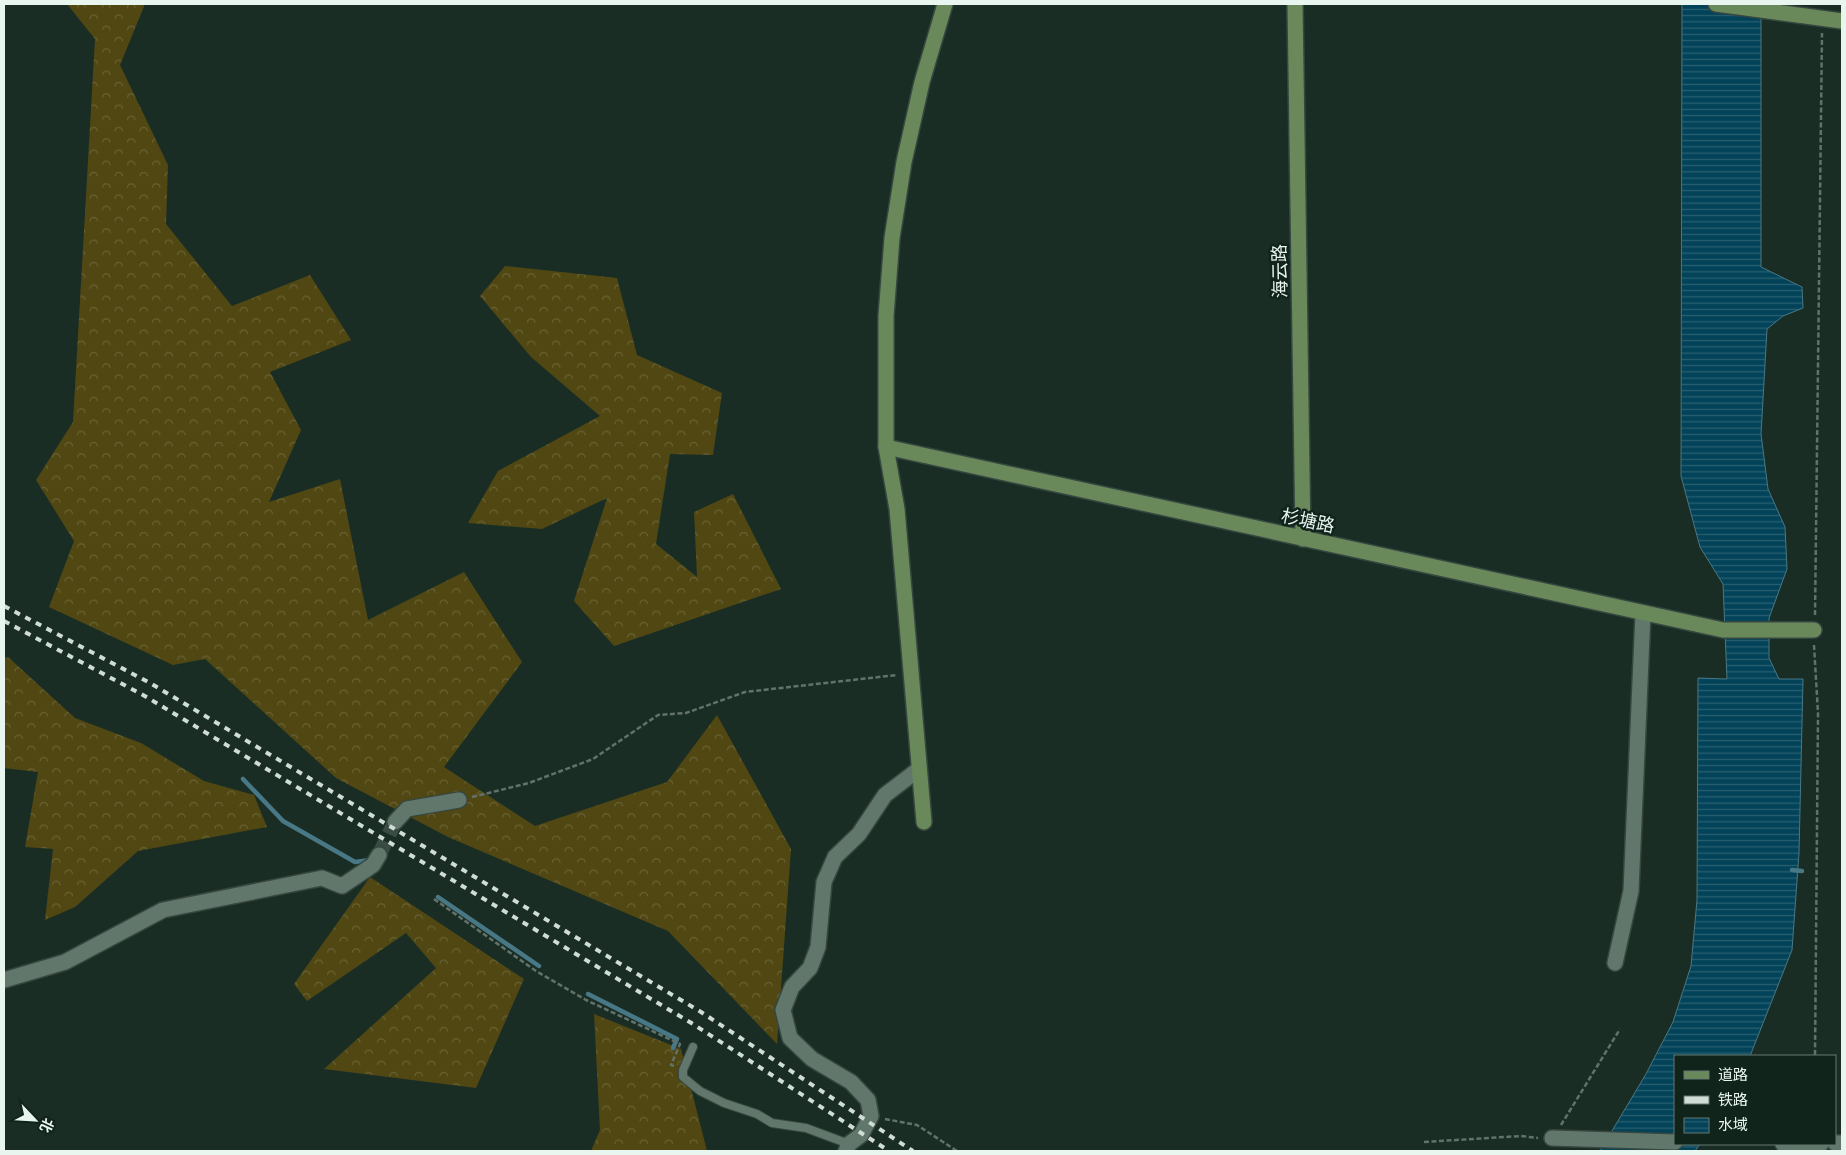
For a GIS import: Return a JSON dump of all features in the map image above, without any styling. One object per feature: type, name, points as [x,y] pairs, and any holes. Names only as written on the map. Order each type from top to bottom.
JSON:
[{"type":"street","points":[[924,822],[897,509],[886,447],[886,316],[892,238],[904,162],[920,90],[945,4]]},
{"type":"street","name":"海云路","points":[[1295,4],[1303,539]]},
{"type":"street","points":[[1716,4],[1842,21]]},
{"type":"street","name":"杉塘路","points":[[886,447],[1723,630],[1814,630]]},
{"type":"street","points":[[1615,963],[1632,891],[1643,613]]},
{"type":"street","points":[[847,1148],[860,1135],[871,1116],[868,1100],[851,1082],[812,1059],[790,1038],[783,1010],[792,987],[810,968],[818,947],[824,882],[835,857],[859,834],[885,794],[919,769]]},
{"type":"street","points":[[396,822],[408,809],[459,800]]},
{"type":"street","points":[[4,980],[64,962],[164,910],[322,878],[342,886],[373,865],[379,855]]},
{"type":"street","points":[[1552,1138],[1674,1142]]},
{"type":"lane","points":[[693,1047],[683,1070],[683,1077],[700,1091],[724,1103],[757,1114],[772,1123],[806,1128],[847,1148]]},
{"type":"path","points":[[1815,1055],[1818,713],[1814,670],[1814,630],[1822,18]]},
{"type":"path","points":[[459,800],[528,783],[593,759],[658,715],[686,713],[745,692],[911,673]]},
{"type":"path","points":[[434,899],[536,971],[586,1000],[680,1044],[671,1065],[683,1070]]},
{"type":"path","points":[[1424,1142],[1521,1136],[1552,1138],[1620,1029]]},
{"type":"path","points":[[871,1116],[918,1125],[957,1151]]},
{"type":"green space","points":[[67,4],[145,4],[120,65],[168,165],[166,224],[232,306],[310,275],[351,340],[270,372],[301,430],[269,502],[340,479],[368,620],[464,572],[522,662],[444,767],[535,826],[667,782],[717,715],[791,849],[777,1044],[668,931],[448,837],[336,778],[205,659],[173,665],[49,607],[74,541],[36,480],[73,422],[95,39]]},
{"type":"green space","points":[[505,266],[617,278],[637,355],[722,393],[713,455],[670,454],[656,544],[697,577],[694,512],[733,494],[781,589],[614,646],[574,601],[607,498],[542,529],[468,523],[498,471],[600,416],[531,357],[480,296]]},
{"type":"green space","points":[[8,657],[75,718],[141,743],[204,781],[254,795],[267,827],[138,851],[75,907],[45,920],[53,849],[25,847],[38,772],[4,768],[4,658]]},
{"type":"green space","points":[[370,877],[524,979],[476,1088],[324,1069],[436,968],[406,933],[307,1001],[294,984]]},
{"type":"green space","points":[[594,1014],[681,1049],[707,1151],[591,1151],[600,1130]]},
{"type":"water","points":[[1682,4],[1761,4],[1761,267],[1802,287],[1803,308],[1783,316],[1767,329],[1761,434],[1768,489],[1785,527],[1787,569],[1769,618],[1769,658],[1779,679],[1803,679],[1799,853],[1792,950],[1750,1055],[1674,1055],[1674,1145],[1699,1145],[1695,1151],[1600,1151],[1646,1074],[1673,1022],[1691,966],[1697,900],[1698,678],[1727,679],[1723,584],[1700,547],[1681,476]]},
{"type":"waterway","points":[[243,779],[283,821],[355,862],[370,860]]},
{"type":"waterway","points":[[1792,870],[1802,871]]},
{"type":"waterway","points":[[438,897],[539,966]]},
{"type":"waterway","points":[[588,994],[677,1039],[673,1048]]},
{"type":"tunnel","points":[[379,855],[395,822]]},
{"type":"railway","points":[[4,606],[150,683],[701,1012],[913,1151]]},
{"type":"railway","points":[[4,621],[143,695],[693,1024],[889,1151]]}]
